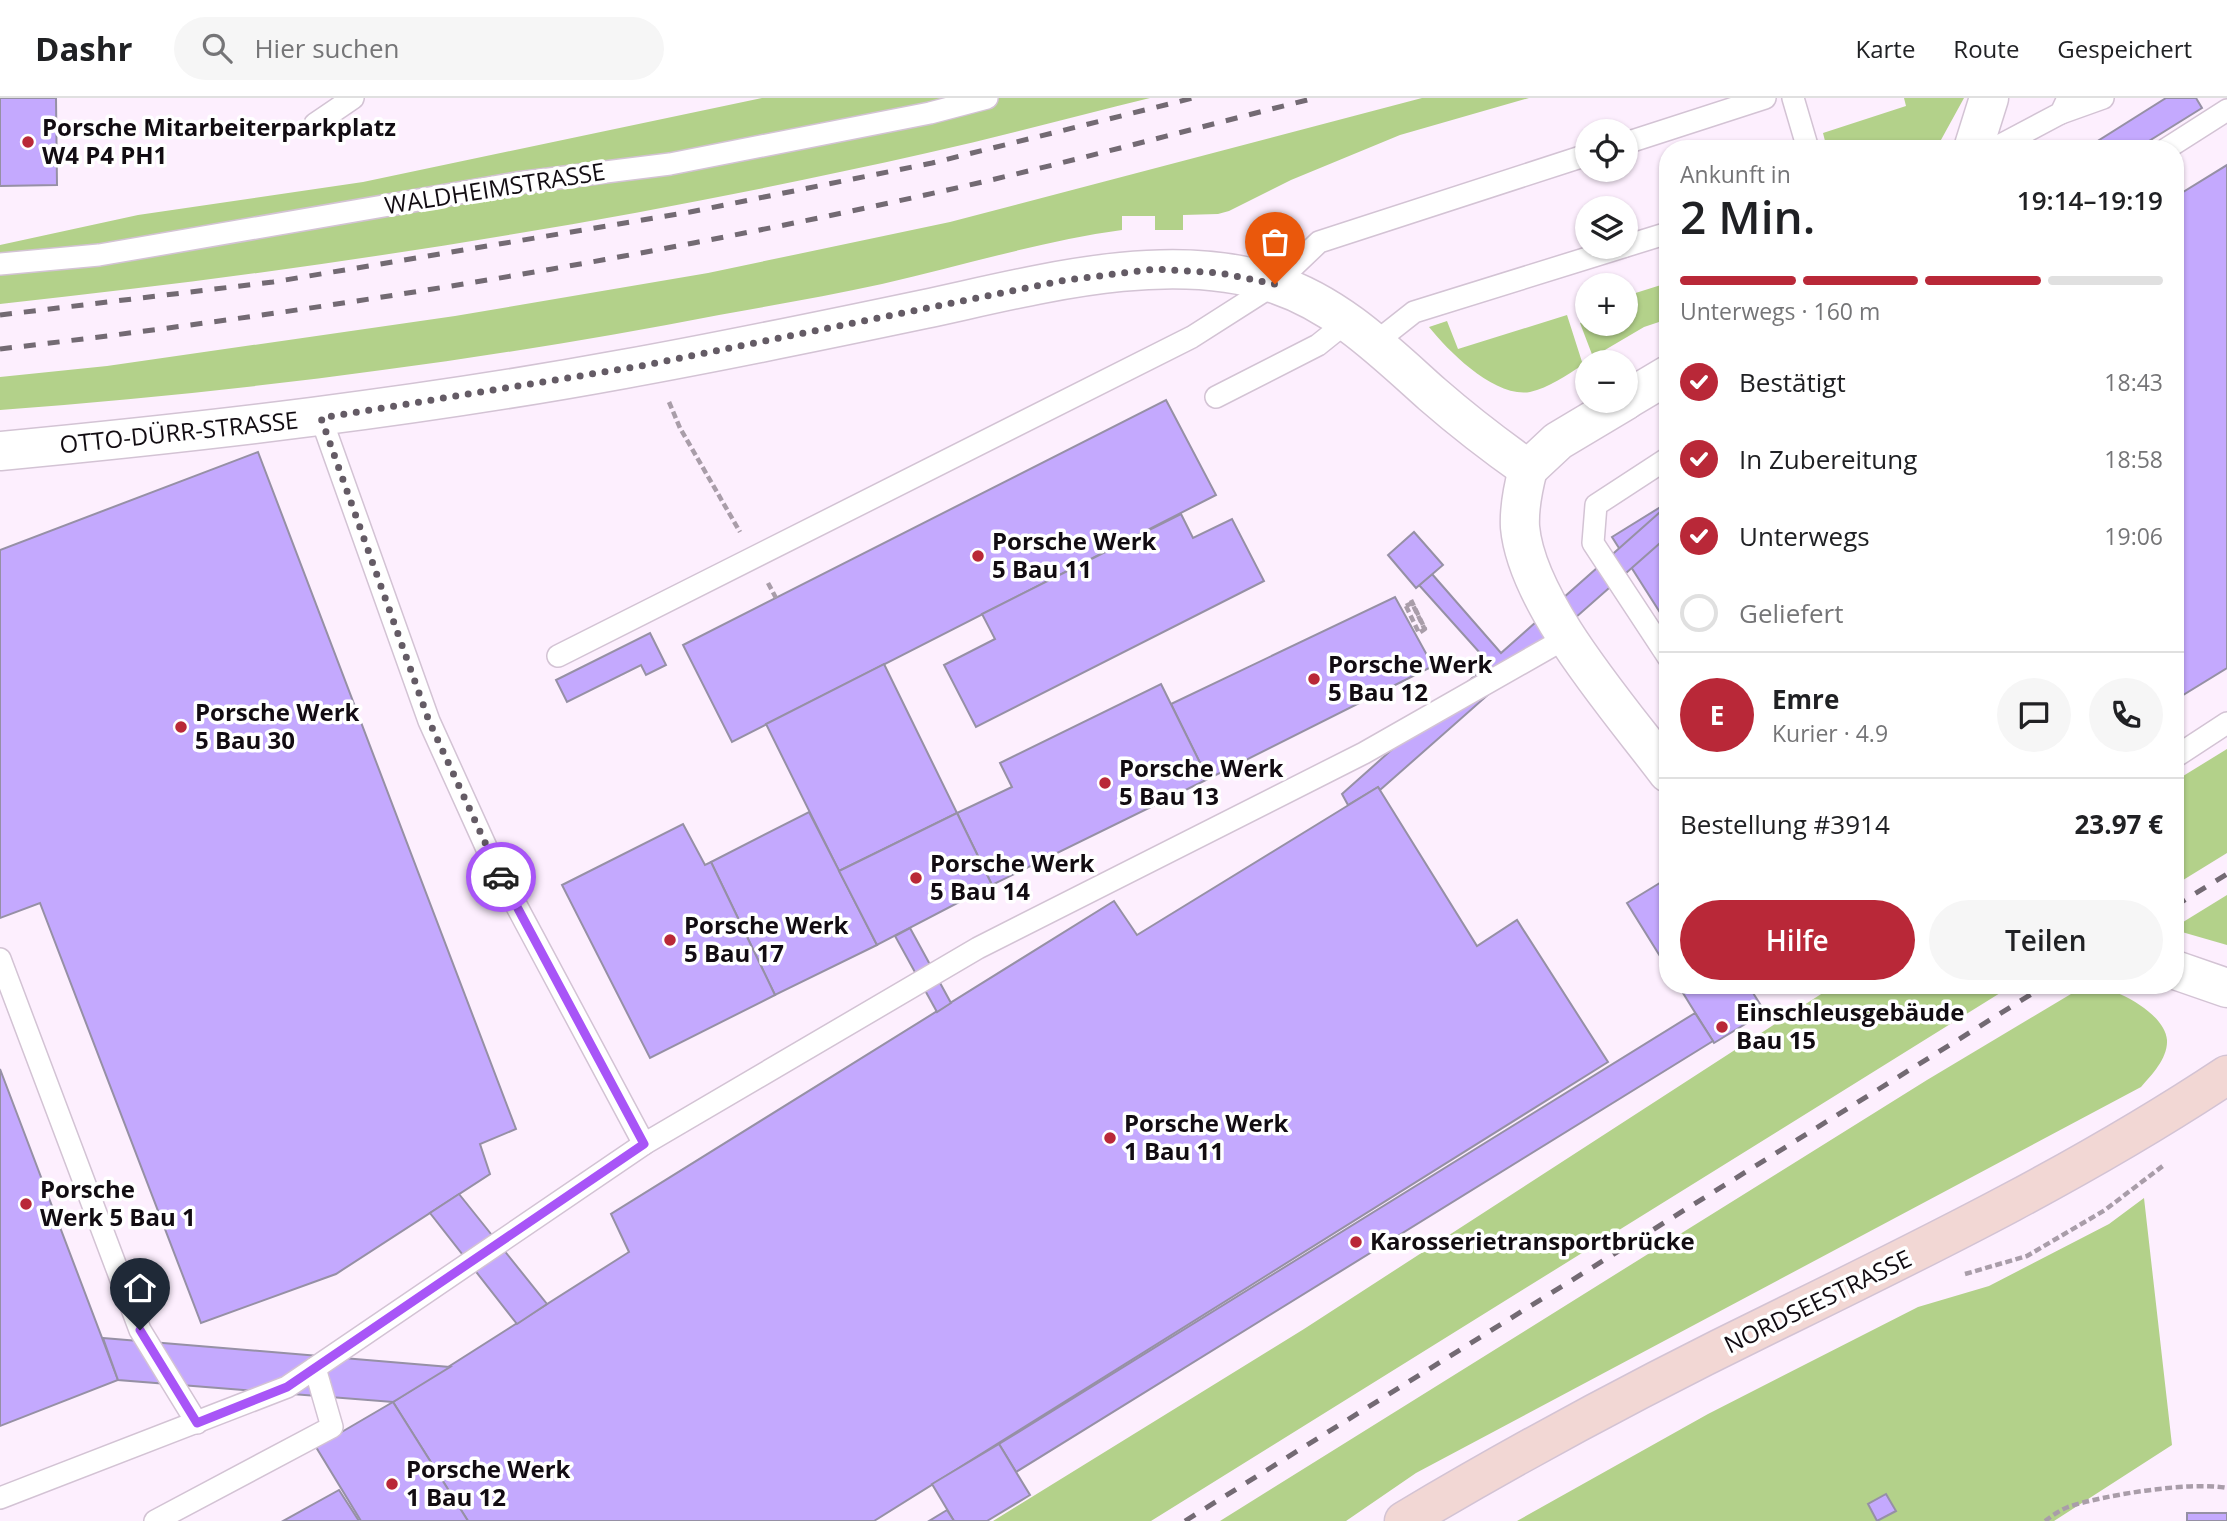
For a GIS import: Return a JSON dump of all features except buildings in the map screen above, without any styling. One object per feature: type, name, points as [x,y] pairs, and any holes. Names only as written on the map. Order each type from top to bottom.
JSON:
[{"type":"main road","name":"NORDSEESTRASSE","points":[[1404,1521],[1520,1452],[2007,1206],[2165,1116],[2227,1074]]},
{"type":"street","points":[[1976,140],[1989,98]]},
{"type":"street","name":"OTTO-DÜRR-STRASSE","points":[[0,451],[321,418],[660,362],[1066,280],[1156,269],[1220,273],[1275,284],[1362,331],[1470,427],[1528,469]]},
{"type":"street","points":[[1638,393],[1659,381]]},
{"type":"street","points":[[1605,413],[1558,441],[1528,469],[1520,527],[1529,565],[1566,638],[1659,761]]},
{"type":"street","points":[[2184,973],[2227,988]]},
{"type":"lane","points":[[315,124],[353,98]]},
{"type":"lane","name":"WALDHEIMSTRASSE","points":[[0,264],[99,255],[517,183],[670,164],[930,113],[987,98]]},
{"type":"lane","points":[[1638,139],[1765,98]]},
{"type":"lane","points":[[1793,98],[1805,140]]},
{"type":"lane","points":[[2008,140],[2064,105],[2103,98]]},
{"type":"lane","points":[[2180,140],[2227,110]]},
{"type":"lane","points":[[558,656],[1192,337],[1275,284],[1319,242],[1575,159]]},
{"type":"lane","points":[[1638,242],[1659,236]]},
{"type":"lane","points":[[1216,397],[1318,345],[1583,259]]},
{"type":"lane","points":[[321,418],[395,632],[439,746],[487,851],[644,1144]]},
{"type":"lane","points":[[1659,464],[1596,505],[1593,543],[1659,643]]},
{"type":"lane","points":[[0,1498],[287,1387],[644,1144],[978,948],[1363,753],[1566,638]]},
{"type":"lane","points":[[2184,751],[2227,723]]},
{"type":"lane","points":[[0,959],[140,1330],[197,1423]]},
{"type":"lane","points":[[155,1521],[332,1427],[315,1368]]},
{"type":"path","points":[[660,362],[667,398],[680,428],[776,598]]},
{"type":"path","points":[[1411,600],[1425,629],[1419,633],[1415,624],[1410,615],[1406,606],[1412,603],[1421,621],[1425,630],[1415,635]]},
{"type":"path","points":[[2045,1521],[2067,1507],[2139,1493],[2214,1486],[2227,1488]]},
{"type":"green space","points":[[762,98],[1150,98],[927,153],[582,222],[350,260],[0,304],[0,245],[138,215],[363,182]]},
{"type":"green space","points":[[1422,98],[1529,98],[1400,135],[1291,180],[1229,211],[1183,215],[1183,230],[1155,230],[1155,216],[1122,216],[1122,230],[1032,247],[862,288],[630,332],[361,373],[181,394],[0,410],[0,377],[107,366],[455,316],[708,273],[950,222]]},
{"type":"green space","points":[[1904,98],[1964,98],[1941,140],[1825,140],[1823,133],[1906,106]]},
{"type":"green space","points":[[1659,286],[1659,322],[1638,331],[1638,292]]},
{"type":"green space","points":[[1567,315],[1578,350],[1575,350],[1575,370],[1537,390],[1516,392],[1488,381],[1474,371],[1448,349],[1429,327],[1447,321],[1458,349]]},
{"type":"green space","points":[[1585,336],[1629,336],[1605,350],[1590,350]]},
{"type":"green space","points":[[2227,749],[2227,853],[2184,879],[2184,775]]},
{"type":"green space","points":[[2227,895],[2227,945],[2184,933],[2184,921]]},
{"type":"green space","points":[[1821,994],[1999,994],[1151,1521],[993,1521],[1304,1329]]},
{"type":"green space","points":[[2071,994],[2122,995],[2147,1010],[2157,1020],[2167,1040],[2165,1053],[2158,1066],[2141,1087],[1416,1473],[1346,1521],[1220,1521],[1927,1080]]},
{"type":"green space","points":[[2144,1198],[2172,1445],[2054,1521],[1517,1521],[1708,1414],[1918,1307],[1989,1286],[2109,1224]]},
{"type":"railway","points":[[0,315],[273,282],[690,212],[932,163],[1193,98]]},
{"type":"railway","points":[[0,349],[355,301],[709,240],[990,180],[1315,98]]},
{"type":"railway","points":[[2184,900],[2227,874]]},
{"type":"railway","points":[[1185,1521],[2032,994]]},
{"type":"way so far","points":[[501,877],[429,721],[395,632],[321,418],[641,366],[1066,280],[1156,269],[1220,273],[1275,284]]},
{"type":"place","name":"Porsche Mitarbeiterparkplatz W4 P4 PH1","points":[[28,142]]},
{"type":"place","name":"Porsche Werk 5 Bau 11","points":[[978,556]]},
{"type":"place","name":"Porsche Werk 5 Bau 12","points":[[1314,679]]},
{"type":"place","name":"Porsche Werk 5 Bau 30","points":[[181,727]]},
{"type":"place","name":"Porsche Werk 5 Bau 13","points":[[1105,783]]},
{"type":"place","name":"Porsche Werk 5 Bau 14","points":[[916,878]]},
{"type":"place","name":"Porsche Werk 5 Bau 17","points":[[670,940]]},
{"type":"place","name":"Einschleusgebäude Bau 15","points":[[1722,1027]]},
{"type":"place","name":"Porsche Werk 1 Bau 11","points":[[1110,1138]]},
{"type":"place","name":"Porsche Werk 5 Bau 1","points":[[26,1204]]},
{"type":"place","name":"Karosserietransportbrücke","points":[[1356,1242]]},
{"type":"place","name":"Porsche Werk 1 Bau 12","points":[[392,1484]]},
{"type":"route","points":[[140,1330],[197,1423],[287,1387],[644,1144],[501,877]]}]
